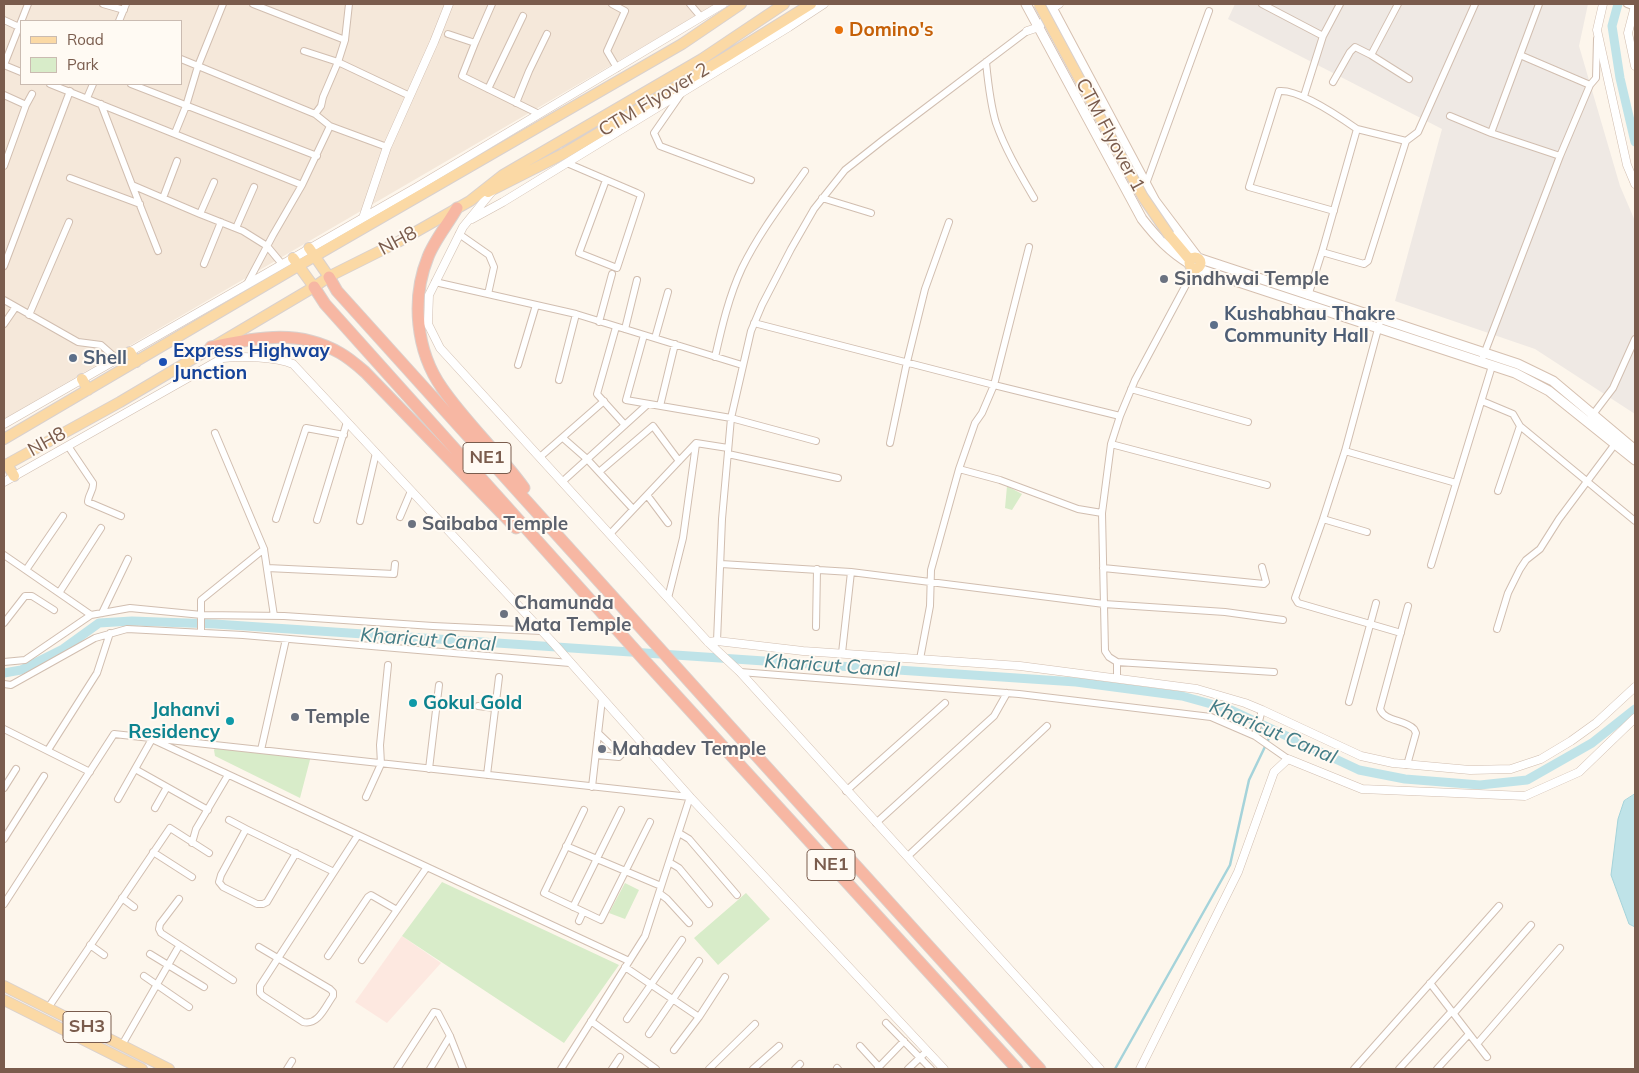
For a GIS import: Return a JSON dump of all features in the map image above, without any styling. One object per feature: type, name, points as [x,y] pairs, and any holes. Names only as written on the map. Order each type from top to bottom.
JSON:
[{"type":"highway","points":[[457,208],[428,257],[419,289],[418,322],[426,357],[441,387],[523,487],[543,520]]},
{"type":"highway","name":"NE1","points":[[329,277],[337,291],[1040,1069]]},
{"type":"highway","name":"NE1","points":[[314,287],[325,304],[645,661],[1017,1069]]},
{"type":"highway","points":[[211,347],[268,336],[304,339],[325,345],[341,354],[364,372],[533,545],[557,563]]},
{"type":"main road","name":"NH8","points":[[4,439],[136,362],[312,252],[679,46],[741,4]]},
{"type":"main road","name":"NH8","points":[[5,465],[120,402],[329,277],[398,242],[470,201],[503,174],[702,59],[784,4]]},
{"type":"main road","name":"CTM Flyover 2","points":[[470,201],[565,153],[811,4]]},
{"type":"main road","points":[[1026,4],[1142,219],[1162,244],[1175,255],[1233,280],[1515,373],[1549,391],[1635,460]]},
{"type":"main road","name":"CTM Flyover 1","points":[[1039,4],[1143,196],[1169,235],[1194,264]]},
{"type":"main road","points":[[1052,5],[1155,201],[1194,264]]},
{"type":"main road","points":[[312,252],[329,277]]},
{"type":"main road","points":[[296,262],[314,287]]},
{"type":"main road","points":[[1194,264],[1236,270],[1518,364],[1553,381],[1635,450]]},
{"type":"main road","points":[[1233,280],[1236,270]]},
{"type":"main road","points":[[130,352],[136,362]]},
{"type":"main road","points":[[82,379],[88,390]]},
{"type":"main road","points":[[5,465],[14,476]]},
{"type":"main road","name":"SH3","points":[[4,986],[169,1069]]},
{"type":"main road","points":[[4,1000],[142,1069]]},
{"type":"street","points":[[22,20],[28,4]]},
{"type":"street","points":[[103,4],[125,7],[119,20]]},
{"type":"street","points":[[175,134],[198,66],[223,4]]},
{"type":"street","points":[[253,4],[345,40]]},
{"type":"street","points":[[315,114],[321,106],[323,96],[338,62],[345,40],[349,4]]},
{"type":"street","points":[[363,218],[387,147],[449,4]]},
{"type":"street","points":[[492,4],[462,76],[539,114]]},
{"type":"street","points":[[612,4],[625,11],[607,51],[617,68]]},
{"type":"street","points":[[690,4],[701,17]]},
{"type":"street","points":[[312,252],[363,218],[723,4]]},
{"type":"street","points":[[467,221],[567,163],[824,4]]},
{"type":"street","points":[[1262,4],[1323,36]]},
{"type":"street","points":[[1304,96],[1323,36],[1340,4]]},
{"type":"street","points":[[1371,55],[1398,4]]},
{"type":"street","points":[[1322,252],[1364,264],[1368,261],[1406,141],[1418,132],[1475,4]]},
{"type":"street","points":[[1491,132],[1539,4]]},
{"type":"street","points":[[1481,362],[1560,156],[1590,85],[1596,78],[1597,30],[1603,4]]},
{"type":"street","points":[[713,641],[721,564],[722,519],[731,418],[742,365],[754,324],[762,304],[791,249],[814,209],[845,170],[1037,24],[1052,5]]},
{"type":"street","points":[[1633,9],[1628,33],[1635,62]]},
{"type":"street","points":[[1146,184],[1209,11]]},
{"type":"street","points":[[488,89],[524,16]]},
{"type":"street","points":[[4,20],[19,27],[4,65],[20,72]]},
{"type":"street","points":[[1597,30],[1627,165],[1635,184]]},
{"type":"street","points":[[448,34],[476,43]]},
{"type":"street","points":[[516,103],[528,71],[547,34]]},
{"type":"street","points":[[672,35],[679,46]]},
{"type":"street","points":[[1333,82],[1350,52],[1355,47],[1409,79]]},
{"type":"street","points":[[304,50],[338,62],[410,96]]},
{"type":"street","points":[[1520,55],[1590,85]]},
{"type":"street","points":[[182,59],[315,114],[330,126],[387,147]]},
{"type":"street","points":[[986,62],[991,103],[996,124],[1013,161],[1034,198]]},
{"type":"street","points":[[52,85],[302,185]]},
{"type":"street","points":[[87,98],[93,85]]},
{"type":"street","points":[[133,85],[317,156]]},
{"type":"street","points":[[1334,212],[1249,187],[1279,91],[1286,90],[1304,96],[1357,129],[1406,141]]},
{"type":"street","points":[[4,266],[70,92]]},
{"type":"street","points":[[682,93],[654,133],[660,146],[751,180]]},
{"type":"street","points":[[4,166],[26,105],[32,94]]},
{"type":"street","points":[[4,95],[26,105]]},
{"type":"street","points":[[101,104],[158,251]]},
{"type":"street","points":[[1450,116],[1560,156]]},
{"type":"street","points":[[247,285],[302,185],[330,126]]},
{"type":"street","points":[[1306,304],[1357,129]]},
{"type":"street","points":[[163,198],[177,161]]},
{"type":"street","points":[[567,163],[641,195],[617,268],[579,253],[606,180]]},
{"type":"street","points":[[715,357],[724,317],[742,268],[770,220],[805,171]]},
{"type":"street","points":[[70,178],[140,204]]},
{"type":"street","points":[[200,214],[214,182]]},
{"type":"street","points":[[132,185],[236,228],[267,246],[282,264]]},
{"type":"street","points":[[236,228],[254,187]]},
{"type":"street","points":[[494,190],[467,221],[429,295],[428,324],[440,348],[668,598],[713,641],[846,791],[908,856],[1100,1069]]},
{"type":"street","points":[[822,198],[871,213]]},
{"type":"street","points":[[29,315],[69,222]]},
{"type":"street","points":[[204,264],[222,222]]},
{"type":"street","points":[[890,443],[925,289],[949,222]]},
{"type":"street","points":[[459,234],[489,255],[494,267],[488,294]]},
{"type":"street","points":[[920,659],[930,606],[931,570],[959,469],[975,423],[982,413],[994,385],[1029,247]]},
{"type":"street","points":[[4,424],[282,264],[296,262]]},
{"type":"street","points":[[1194,264],[1148,354],[1120,416],[1111,444],[1102,513],[1105,651],[1109,657],[1117,662],[1274,672]]},
{"type":"street","points":[[599,322],[612,274]]},
{"type":"street","points":[[625,329],[637,280]]},
{"type":"street","points":[[435,282],[576,314],[742,365]]},
{"type":"street","points":[[655,338],[668,292]]},
{"type":"street","points":[[4,300],[15,308],[78,342],[101,345],[117,359]]},
{"type":"street","points":[[518,365],[536,305]]},
{"type":"street","points":[[4,324],[15,308]]},
{"type":"street","points":[[558,380],[576,314]]},
{"type":"street","points":[[1381,318],[1345,452],[1295,601],[1400,633]]},
{"type":"street","points":[[754,324],[1120,416]]},
{"type":"street","points":[[616,326],[598,394],[624,425]]},
{"type":"street","points":[[644,335],[626,400],[731,418],[816,440]]},
{"type":"street","points":[[1587,422],[1613,388],[1635,339]]},
{"type":"street","points":[[4,482],[223,358],[240,342]]},
{"type":"street","points":[[660,406],[675,344]]},
{"type":"street","points":[[223,358],[277,359],[293,364],[542,631],[690,798],[944,1069]]},
{"type":"street","points":[[1430,565],[1492,366]]},
{"type":"street","points":[[1132,389],[1248,422]]},
{"type":"street","points":[[540,457],[604,401]]},
{"type":"street","points":[[1482,401],[1513,414],[1520,426],[1635,521]]},
{"type":"street","points":[[120,402],[128,413]]},
{"type":"street","points":[[562,482],[648,404]]},
{"type":"street","points":[[317,520],[347,422]]},
{"type":"street","points":[[599,472],[653,426],[679,461]]},
{"type":"street","points":[[1498,491],[1520,426]]},
{"type":"street","points":[[276,519],[306,428],[344,435]]},
{"type":"street","points":[[215,433],[264,549],[274,616]]},
{"type":"street","points":[[563,438],[588,459],[634,509]]},
{"type":"street","points":[[696,443],[838,478]]},
{"type":"street","points":[[610,534],[696,443]]},
{"type":"street","points":[[668,598],[683,538],[696,443]]},
{"type":"street","points":[[1111,444],[1267,485]]},
{"type":"street","points":[[1497,629],[1508,593],[1520,569],[1526,560],[1540,549],[1586,481],[1615,444]]},
{"type":"street","points":[[68,446],[93,483],[94,487],[88,502],[121,516]]},
{"type":"street","points":[[1345,452],[1456,483]]},
{"type":"street","points":[[360,521],[376,453]]},
{"type":"street","points":[[959,469],[1000,480],[1078,509],[1102,513]]},
{"type":"street","points":[[400,517],[411,491]]},
{"type":"street","points":[[647,495],[668,523]]},
{"type":"street","points":[[26,570],[63,516]]},
{"type":"street","points":[[1323,520],[1367,532]]},
{"type":"street","points":[[59,593],[101,528]]},
{"type":"street","points":[[201,632],[201,600],[264,549]]},
{"type":"street","points":[[4,555],[91,614]]},
{"type":"street","points":[[102,613],[128,559]]},
{"type":"street","points":[[267,568],[394,574],[395,564]]},
{"type":"street","points":[[721,564],[851,572],[1104,604],[1225,612],[1283,620]]},
{"type":"street","points":[[1103,568],[1264,584],[1266,579],[1262,567]]},
{"type":"street","points":[[816,627],[817,569]]},
{"type":"street","points":[[842,654],[851,572]]},
{"type":"street","points":[[4,623],[25,596],[32,596],[54,610]]},
{"type":"street","points":[[1349,702],[1376,603]]},
{"type":"street","points":[[1407,765],[1416,733],[1414,728],[1386,717],[1380,709],[1408,606]]},
{"type":"street","points":[[4,662],[25,660],[91,614],[130,608],[202,615],[274,616],[542,631]]},
{"type":"street","points":[[4,684],[12,685],[95,638],[127,629],[186,633],[201,632],[570,663]]},
{"type":"street","points":[[48,750],[97,674],[110,633]]},
{"type":"street","points":[[261,750],[286,639]]},
{"type":"street","points":[[713,641],[842,654],[1020,666],[1197,689],[1245,703],[1361,756],[1407,765],[1470,770],[1511,770],[1541,759],[1571,741],[1596,722],[1635,687]]},
{"type":"street","points":[[1117,662],[1117,678]]},
{"type":"street","points":[[366,797],[381,764],[380,745],[388,665]]},
{"type":"street","points":[[740,672],[1007,693],[1211,717],[1255,736],[1288,759],[1362,789],[1525,796],[1579,772],[1635,718]]},
{"type":"street","points":[[487,775],[499,677]]},
{"type":"street","points":[[429,769],[439,685]]},
{"type":"street","points":[[876,823],[994,716],[1007,693]]},
{"type":"street","points":[[592,787],[602,699]]},
{"type":"street","points":[[846,791],[945,703]]},
{"type":"street","points":[[478,706],[496,708]]},
{"type":"street","points":[[1255,736],[1262,710]]},
{"type":"street","points":[[908,856],[1047,726]]},
{"type":"street","points":[[4,730],[90,772]]},
{"type":"street","points":[[596,755],[620,757],[622,755],[598,733]]},
{"type":"street","points":[[4,904],[114,734],[690,798]]},
{"type":"street","points":[[118,799],[150,739]]},
{"type":"street","points":[[150,739],[629,961]]},
{"type":"street","points":[[1140,1069],[1238,872],[1274,772],[1288,759]]},
{"type":"street","points":[[4,788],[16,769]]},
{"type":"street","points":[[135,769],[208,810]]},
{"type":"street","points":[[192,843],[196,829],[228,775]]},
{"type":"street","points":[[4,839],[44,776]]},
{"type":"street","points":[[155,808],[167,787]]},
{"type":"street","points":[[561,1069],[645,936],[690,798]]},
{"type":"street","points":[[584,810],[544,893],[601,920],[650,822]]},
{"type":"street","points":[[573,907],[621,810]]},
{"type":"street","points":[[229,820],[334,872]]},
{"type":"street","points":[[48,1008],[170,828],[209,853]]},
{"type":"street","points":[[246,829],[219,882],[223,887],[257,904],[267,902],[296,853]]},
{"type":"street","points":[[679,833],[689,839],[737,895]]},
{"type":"street","points":[[259,947],[278,959],[333,992],[333,996],[314,1022],[303,1022],[260,993],[260,986],[278,959],[358,835]]},
{"type":"street","points":[[566,846],[662,886]]},
{"type":"street","points":[[154,852],[192,877]]},
{"type":"street","points":[[669,862],[679,868],[709,904]]},
{"type":"street","points":[[362,960],[427,867]]},
{"type":"street","points":[[659,893],[689,923]]},
{"type":"street","points":[[328,956],[371,895],[397,910]]},
{"type":"street","points":[[122,898],[134,907]]},
{"type":"street","points":[[179,898],[160,924],[159,929],[161,933],[233,980]]},
{"type":"street","points":[[1354,1069],[1499,906]]},
{"type":"street","points":[[579,921],[583,912]]},
{"type":"street","points":[[1400,1069],[1531,925]]},
{"type":"street","points":[[627,1019],[682,940]]},
{"type":"street","points":[[90,945],[104,955]]},
{"type":"street","points":[[122,1045],[179,946]]},
{"type":"street","points":[[1477,1044],[1560,948]]},
{"type":"street","points":[[150,954],[204,987]]},
{"type":"street","points":[[649,1034],[699,960]]},
{"type":"street","points":[[625,967],[699,1017]]},
{"type":"street","points":[[144,976],[189,1007]]},
{"type":"street","points":[[674,1050],[699,1017],[724,977]]},
{"type":"street","points":[[1430,983],[1487,1057]]},
{"type":"street","points":[[397,1069],[434,1012],[438,1013],[450,1036],[463,1069]]},
{"type":"street","points":[[591,1021],[656,1069]]},
{"type":"street","points":[[886,1023],[931,1069]]},
{"type":"street","points":[[709,1069],[755,1024]]},
{"type":"street","points":[[1440,1068],[1469,1034]]},
{"type":"street","points":[[430,1069],[450,1036]]},
{"type":"street","points":[[860,1046],[878,1068],[904,1041]]},
{"type":"street","points":[[753,1069],[779,1046]]},
{"type":"street","points":[[908,1069],[927,1051]]},
{"type":"street","points":[[612,1069],[620,1057]]},
{"type":"street","points":[[287,1069],[292,1061]]},
{"type":"shaded area","points":[[4,4],[716,4],[4,419]]},
{"type":"shaded area","points":[[1235,4],[1588,4],[1579,46],[1620,186],[1635,221],[1635,414],[1535,349],[1395,301],[1442,129],[1228,19]]},
{"type":"shaded area","points":[[402,936],[441,963],[387,1023],[355,1002]]},
{"type":"green space","points":[[1007,486],[1022,494],[1012,510],[1005,508]]},
{"type":"green space","points":[[217,745],[311,756],[300,798],[215,756],[214,750]]},
{"type":"green space","points":[[442,882],[619,965],[564,1043],[402,936]]},
{"type":"green space","points":[[625,883],[639,890],[625,919],[609,913]]},
{"type":"green space","points":[[746,893],[770,919],[718,965],[694,938]]},
{"type":"water","points":[[1635,794],[1635,927],[1629,924],[1611,875],[1618,819],[1624,801]]},
{"type":"waterway","name":"Kharicut Canal","points":[[1618,4],[1612,26],[1620,78],[1635,142]]},
{"type":"waterway","name":"Kharicut Canal","points":[[4,673],[21,670],[63,649],[99,623],[132,621],[215,624],[1076,682],[1182,696],[1229,709],[1359,770],[1405,779],[1480,785],[1527,780],[1592,743],[1635,709]]},
{"type":"waterway","points":[[1115,1069],[1230,865],[1249,780],[1273,730]]},
{"type":"place","name":"Domino's","points":[[839,30]]},
{"type":"place","name":"Sindhwai Temple","points":[[1164,279]]},
{"type":"place","name":"Kushabhau Thakre Community Hall","points":[[1214,325]]},
{"type":"place","name":"Shell","points":[[73,358]]},
{"type":"place","name":"Express Highway Junction","points":[[163,362]]},
{"type":"place","name":"Saibaba Temple","points":[[412,524]]},
{"type":"place","name":"Chamunda Mata Temple","points":[[504,614]]},
{"type":"place","name":"Gokul Gold","points":[[413,703]]},
{"type":"place","name":"Temple","points":[[295,717]]},
{"type":"place","name":"Jahanvi Residency","points":[[230,721]]},
{"type":"place","name":"Mahadev Temple","points":[[602,749]]}]
